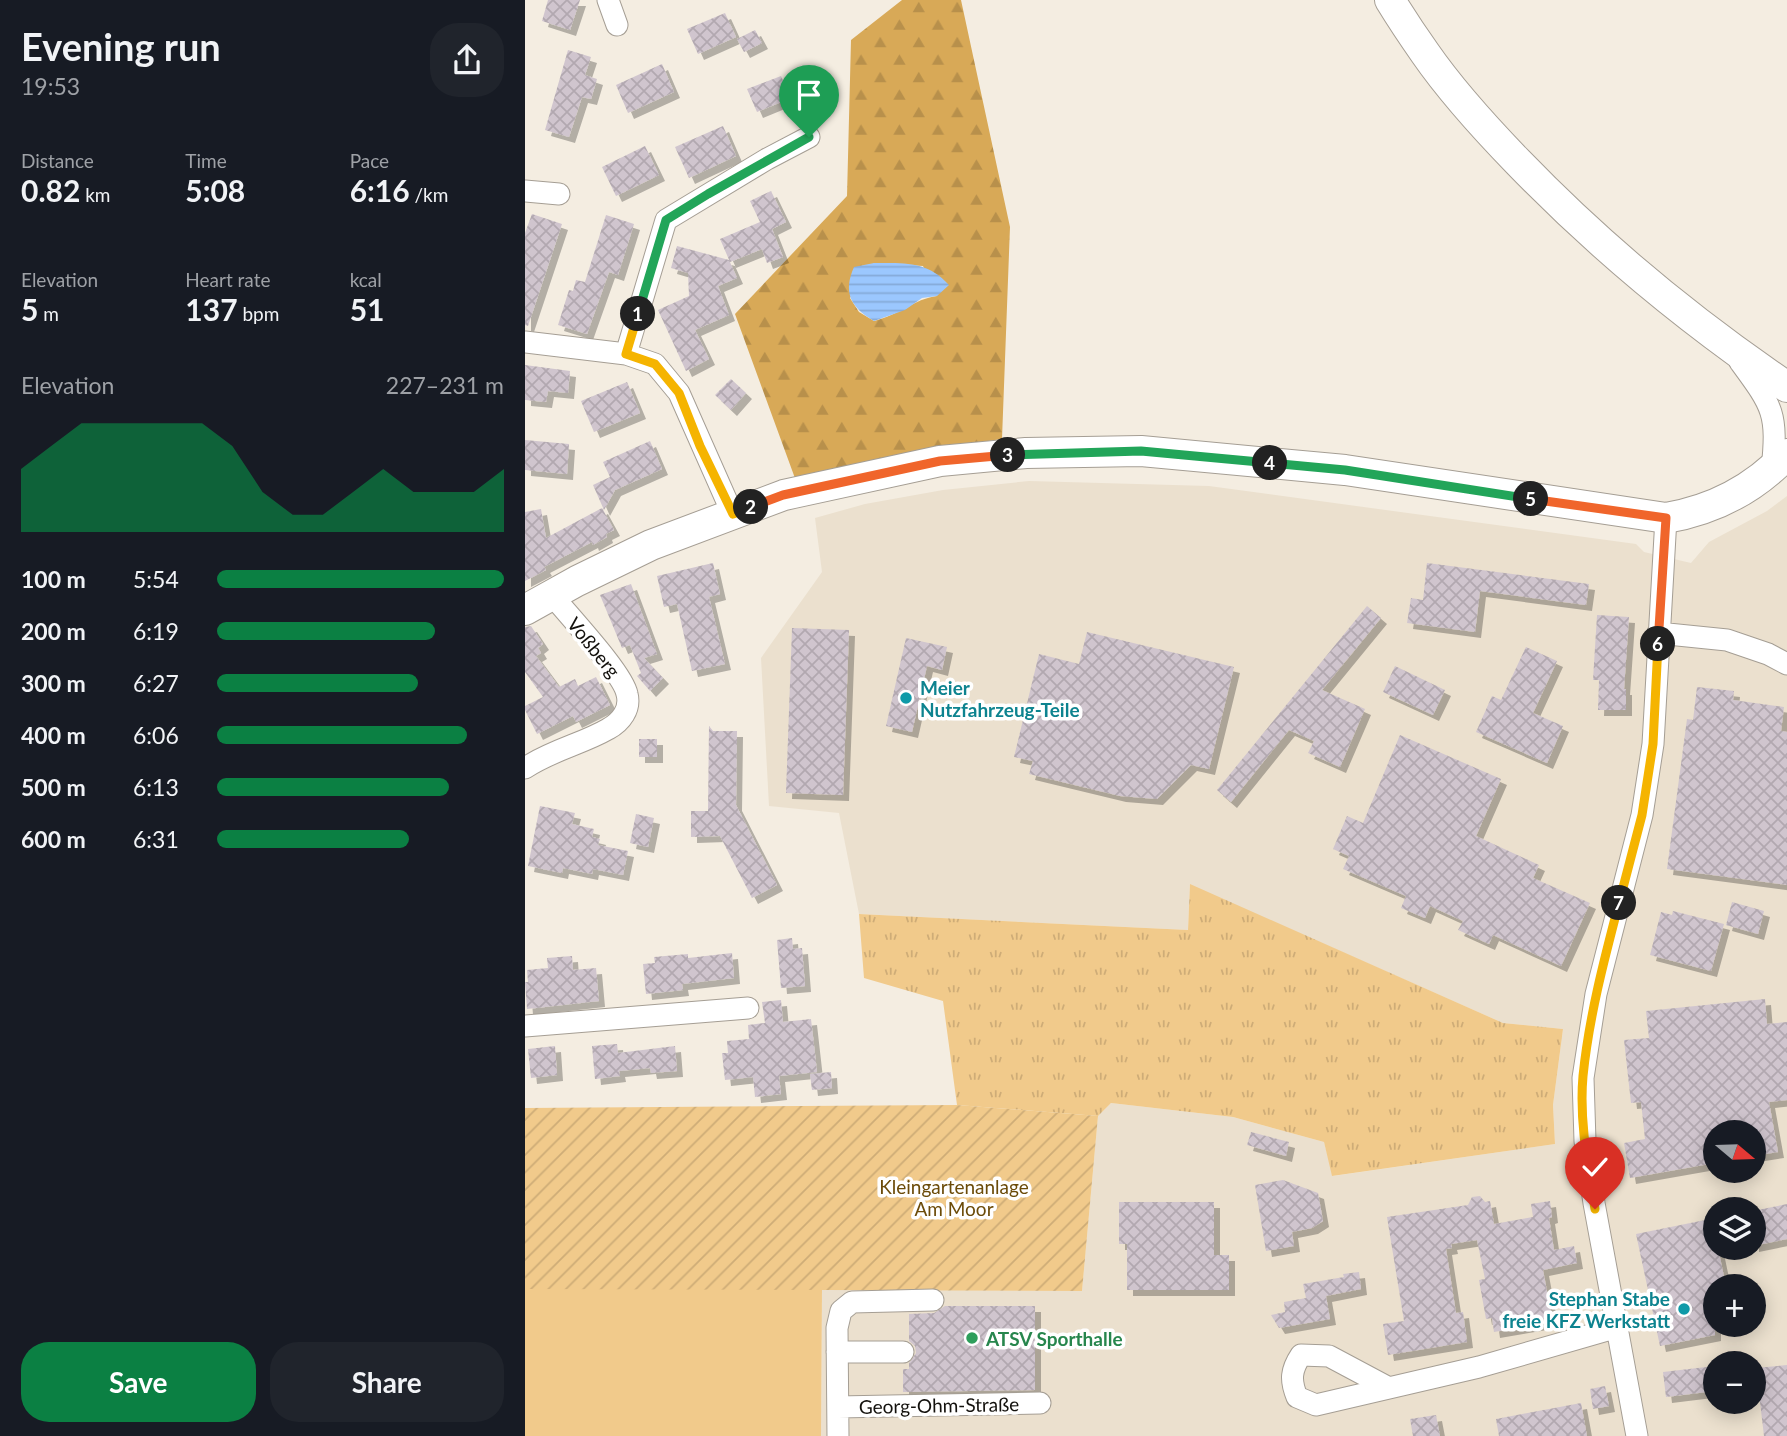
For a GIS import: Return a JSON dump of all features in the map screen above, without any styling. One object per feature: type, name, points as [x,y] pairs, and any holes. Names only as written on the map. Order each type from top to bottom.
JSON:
[{"type":"street","points":[[608,0],[617,24]]},
{"type":"street","points":[[1390,0],[1426,55],[1480,122],[1562,207],[1629,267],[1731,349],[1787,387]]},
{"type":"street","points":[[626,354],[666,220],[809,137]]},
{"type":"street","points":[[525,191],[559,194]]},
{"type":"street","points":[[525,342],[626,354],[655,364],[679,393],[700,446],[733,514]]},
{"type":"street","points":[[525,610],[651,545],[783,495],[940,461],[1026,453],[1141,451],[1345,470],[1666,518],[1689,514],[1713,506],[1757,482],[1780,462],[1775,445],[1773,415],[1768,401],[1731,349]]},
{"type":"street","points":[[1637,1436],[1595,1209],[1585,1141],[1583,1078],[1596,994],[1642,815],[1653,744],[1666,518]]},
{"type":"street","name":"Voßberg","points":[[525,768],[568,745],[607,730],[623,716],[627,703],[627,693],[618,675],[552,595]]},
{"type":"street","points":[[1658,633],[1727,640],[1768,654],[1787,664]]},
{"type":"street","points":[[525,1026],[748,1008]]},
{"type":"street","name":"Georg-Ohm-Straße","points":[[838,1436],[837,1328],[841,1311],[852,1302],[933,1300]]},
{"type":"street","points":[[1389,1388],[1479,1367],[1618,1327]]},
{"type":"street","points":[[837,1352],[903,1352]]},
{"type":"street","name":"Georg-Ohm-Straße","points":[[838,1407],[1040,1403]]},
{"type":"shaded area","points":[[1029,481],[1209,486],[1636,544],[1644,552],[1691,563],[1709,542],[1767,511],[1787,496],[1787,1436],[821,1436],[822,1289],[1082,1291],[1098,1116],[1111,1103],[1233,1117],[1324,1142],[1333,1176],[1555,1144],[1553,1105],[1563,1029],[1503,1023],[1190,885],[1188,930],[859,914],[839,813],[769,806],[761,658],[822,572],[815,518],[865,504],[943,490]]},
{"type":"green space","points":[[902,0],[961,0],[1010,227],[1002,439],[939,448],[796,481],[735,314],[847,196],[851,40]],"holes":[[[874,263],[923,266],[937,296],[921,300],[874,321],[859,312],[850,298]]]},
{"type":"green space","points":[[1190,884],[1503,1023],[1563,1029],[1553,1105],[1555,1144],[1332,1176],[1324,1142],[1233,1117],[1111,1103],[1098,1116],[957,1105],[943,1001],[864,978],[859,914],[1188,930]]},
{"type":"green space","name":"Kleingartenanlage Am Moor","points":[[957,1105],[1098,1116],[1082,1291],[525,1289],[525,1108]]},
{"type":"green space","points":[[525,1289],[822,1289],[821,1436],[525,1436]]},
{"type":"water","points":[[874,263],[924,267],[949,285],[937,296],[922,298],[905,310],[874,321],[854,304],[849,284],[854,267]]},
{"type":"building","points":[[548,0],[580,0],[570,30],[542,21]]},
{"type":"building","points":[[725,13],[736,37],[698,54],[687,29]]},
{"type":"building","points":[[755,30],[762,43],[744,52],[737,39]]},
{"type":"building","points":[[568,50],[591,57],[585,75],[597,79],[591,99],[582,97],[569,137],[545,130]]},
{"type":"building","points":[[662,64],[674,92],[628,113],[616,85]]},
{"type":"building","points":[[781,76],[791,98],[757,112],[747,89]]},
{"type":"building","points":[[723,126],[736,156],[689,178],[675,147]]},
{"type":"building","points":[[645,146],[659,175],[616,196],[602,167]]},
{"type":"building","points":[[771,191],[786,222],[772,229],[783,257],[767,263],[762,249],[730,262],[720,239],[760,222],[750,201]]},
{"type":"building","points":[[532,214],[562,224],[528,326],[525,325],[525,233]]},
{"type":"building","points":[[606,215],[634,224],[618,275],[609,272],[587,334],[558,325],[569,290],[573,291],[576,280],[585,282]]},
{"type":"building","points":[[677,246],[729,260],[737,278],[718,286],[729,315],[695,330],[709,359],[686,371],[658,310],[689,296],[688,273],[671,268]]},
{"type":"building","points":[[525,365],[570,371],[568,393],[548,391],[546,402],[525,400]]},
{"type":"building","points":[[731,379],[746,393],[731,410],[715,395]]},
{"type":"building","points":[[627,382],[640,413],[594,432],[581,401]]},
{"type":"building","points":[[525,440],[569,444],[567,474],[525,470]]},
{"type":"building","points":[[650,441],[662,469],[615,490],[604,510],[593,485],[610,477],[603,462]]},
{"type":"building","points":[[602,508],[614,530],[606,534],[607,537],[544,567],[546,570],[525,581],[525,512],[541,509],[546,538]]},
{"type":"building","points":[[713,563],[720,594],[709,597],[725,664],[692,671],[677,604],[664,607],[657,576]]},
{"type":"building","points":[[1427,563],[1589,584],[1586,605],[1480,591],[1475,632],[1407,623],[1411,598],[1423,600]]},
{"type":"building","points":[[631,584],[657,654],[644,658],[663,678],[650,691],[637,676],[641,673],[630,645],[622,648],[600,595]]},
{"type":"building","points":[[1367,606],[1381,618],[1322,690],[1365,709],[1340,767],[1308,753],[1314,741],[1289,730],[1231,802],[1217,790]]},
{"type":"building","points":[[1597,615],[1629,617],[1624,689],[1626,710],[1598,710],[1599,680],[1593,680]]},
{"type":"building","points":[[531,626],[543,644],[538,648],[541,653],[536,656],[559,687],[575,679],[578,686],[596,677],[610,705],[576,722],[573,716],[537,734],[525,710],[525,706],[543,697],[525,672],[525,627]]},
{"type":"building","points":[[792,628],[849,630],[843,795],[786,793]]},
{"type":"building","points":[[1087,632],[1234,667],[1209,769],[1191,765],[1157,799],[1120,796],[1029,774],[1033,761],[1014,757],[1039,654],[1079,664]]},
{"type":"building","name":"Meier Nutzfahrzeug-Teile","points":[[906,638],[947,647],[942,670],[927,666],[912,732],[886,726]]},
{"type":"building","points":[[1526,647],[1557,661],[1533,713],[1563,726],[1547,763],[1476,732],[1492,696],[1501,700]]},
{"type":"building","points":[[1395,666],[1445,690],[1433,715],[1383,692]]},
{"type":"building","points":[[1697,687],[1734,691],[1733,700],[1784,707],[1781,731],[1787,732],[1787,885],[1667,869],[1687,719],[1693,720]]},
{"type":"building","points":[[709,726],[713,731],[737,731],[736,805],[777,885],[752,898],[720,836],[691,837],[691,811],[708,811]]},
{"type":"building","points":[[1400,735],[1501,779],[1476,836],[1539,865],[1533,878],[1590,903],[1561,966],[1493,935],[1489,944],[1458,930],[1463,921],[1430,906],[1425,918],[1401,908],[1406,896],[1343,869],[1349,856],[1333,849],[1347,816],[1363,823]]},
{"type":"building","points":[[639,739],[657,739],[657,757],[639,757]]},
{"type":"building","points":[[540,806],[575,813],[572,824],[594,829],[592,837],[600,839],[598,845],[628,851],[623,875],[593,869],[592,874],[563,868],[562,873],[528,866]]},
{"type":"building","points":[[636,814],[654,818],[648,847],[630,843]]},
{"type":"building","points":[[1732,902],[1764,911],[1758,934],[1726,925]]},
{"type":"building","points":[[1673,911],[1724,924],[1711,971],[1650,955],[1661,912],[1672,915]]},
{"type":"building","points":[[792,938],[793,949],[802,948],[805,986],[781,988],[777,940]]},
{"type":"building","points":[[732,953],[734,978],[682,984],[683,990],[646,994],[643,964],[655,963],[654,957],[688,954],[688,958]]},
{"type":"building","points":[[572,956],[573,970],[596,968],[599,1001],[527,1009],[527,970],[548,968],[547,958]]},
{"type":"building","points":[[1765,999],[1767,1024],[1787,1022],[1787,1100],[1769,1102],[1778,1152],[1766,1154],[1766,1120],[1703,1120],[1703,1165],[1630,1178],[1624,1143],[1645,1139],[1641,1102],[1631,1103],[1624,1040],[1649,1038],[1646,1011]]},
{"type":"building","points":[[781,1000],[783,1022],[811,1019],[817,1072],[779,1076],[781,1094],[755,1097],[753,1077],[725,1080],[722,1053],[728,1053],[727,1041],[749,1039],[748,1025],[765,1023],[762,1002]]},
{"type":"building","points":[[617,1044],[618,1053],[675,1046],[677,1071],[651,1073],[650,1068],[619,1071],[620,1076],[595,1079],[592,1046]]},
{"type":"building","points":[[555,1046],[557,1075],[531,1078],[528,1049]]},
{"type":"building","points":[[831,1072],[832,1088],[812,1090],[810,1074]]},
{"type":"building","points":[[1251,1132],[1289,1142],[1286,1156],[1247,1145]]},
{"type":"building","points":[[1283,1180],[1318,1193],[1323,1221],[1312,1228],[1292,1232],[1294,1246],[1266,1251],[1255,1185]]},
{"type":"building","points":[[1480,1196],[1485,1202],[1490,1201],[1494,1224],[1533,1217],[1531,1204],[1550,1201],[1552,1217],[1549,1218],[1554,1250],[1574,1246],[1577,1263],[1543,1270],[1552,1318],[1540,1320],[1541,1324],[1494,1332],[1492,1318],[1486,1319],[1479,1280],[1485,1279],[1477,1240],[1451,1244],[1452,1248],[1446,1249],[1456,1313],[1463,1312],[1467,1342],[1388,1355],[1383,1324],[1404,1321],[1387,1217],[1468,1205],[1472,1197]]},
{"type":"building","points":[[1119,1202],[1214,1202],[1214,1255],[1229,1255],[1229,1290],[1127,1290],[1127,1244],[1119,1244]]},
{"type":"building","points":[[1787,1204],[1787,1239],[1766,1243],[1766,1208]]},
{"type":"building","points":[[1703,1220],[1703,1260],[1721,1260],[1723,1274],[1703,1274],[1705,1337],[1660,1346],[1636,1234]]},
{"type":"building","points":[[1359,1272],[1361,1289],[1326,1296],[1330,1319],[1279,1328],[1271,1315],[1285,1312],[1284,1302],[1306,1298],[1303,1284]]},
{"type":"building","name":"ATSV Sporthalle","points":[[945,1306],[1035,1306],[1035,1390],[903,1392],[903,1369],[909,1369],[909,1363],[916,1353],[915,1346],[909,1341],[909,1314],[934,1313]]},
{"type":"building","points":[[1787,1365],[1787,1436],[1764,1436],[1761,1414],[1766,1414],[1766,1367]]},
{"type":"building","points":[[1703,1367],[1703,1392],[1666,1397],[1663,1372]]},
{"type":"building","points":[[1605,1386],[1609,1406],[1593,1409],[1590,1389]]},
{"type":"building","points":[[1581,1403],[1587,1436],[1499,1436],[1496,1419]]},
{"type":"building","points":[[1436,1415],[1440,1436],[1413,1436],[1410,1419]]},
{"type":"place","name":"Meier Nutzfahrzeug-Teile","points":[[906,698]]},
{"type":"place","name":"Stephan Stabe freie KFZ Werkstatt","points":[[1684,1309]]},
{"type":"place","name":"ATSV Sporthalle","points":[[972,1338]]},
{"type":"route","points":[[809,137],[666,220],[626,354],[655,364],[679,393],[700,446],[733,514],[783,495],[940,461],[1026,453],[1141,451],[1345,470],[1666,518],[1653,744],[1642,815],[1596,994],[1583,1078],[1585,1141],[1595,1209]]}]
